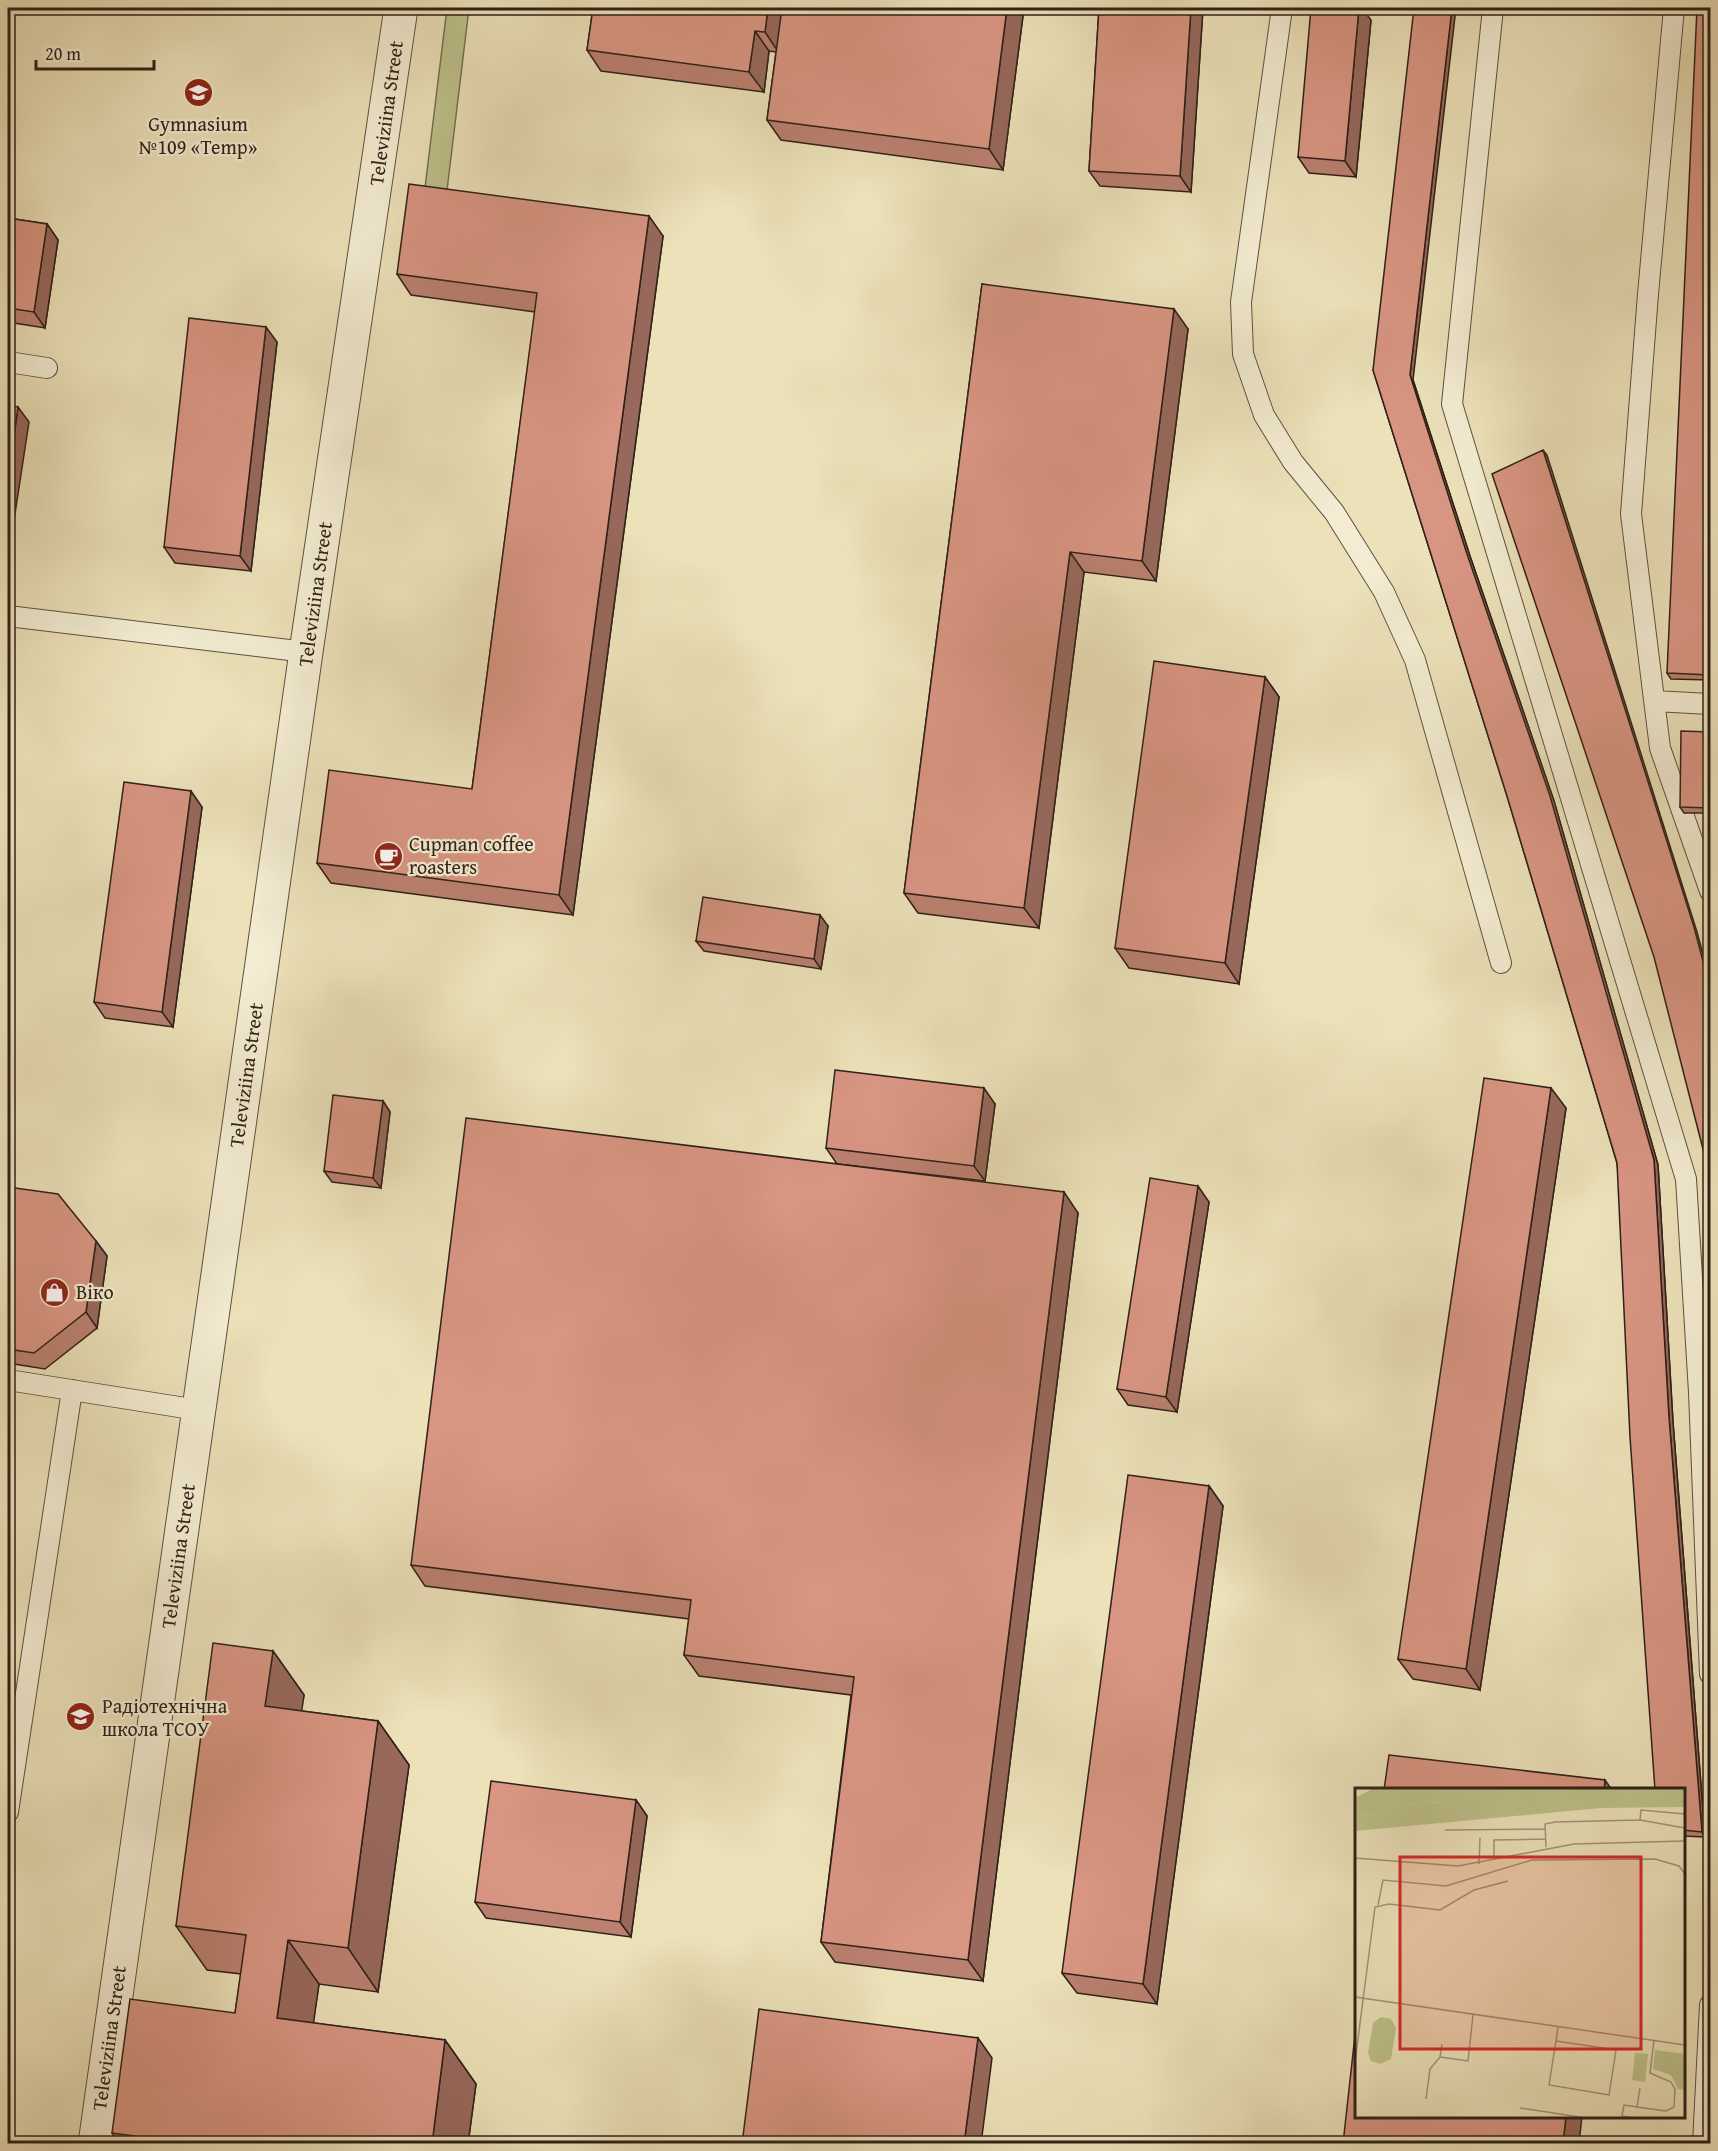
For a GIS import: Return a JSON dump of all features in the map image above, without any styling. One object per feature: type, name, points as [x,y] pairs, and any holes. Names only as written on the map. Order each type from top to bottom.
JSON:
[{"type":"street","name":"Televiziina Street","points":[[95,2144],[306,652],[401,8]]},
{"type":"lane","points":[[1282,8],[1241,302],[1243,354],[1264,415],[1293,462],[1334,512],[1384,592],[1415,660],[1501,963]]},
{"type":"lane","points":[[1493,8],[1452,404],[1686,1179],[1700,1392],[1710,1674]]},
{"type":"lane","points":[[1674,8],[1631,514],[1660,748],[1701,839],[1710,891]]},
{"type":"lane","points":[[8,362],[47,368]]},
{"type":"lane","points":[[8,616],[306,652]]},
{"type":"lane","points":[[1654,701],[1710,704]]},
{"type":"lane","points":[[8,1380],[198,1410]]},
{"type":"lane","points":[[8,1812],[72,1390]]},
{"type":"lane","points":[[1703,2144],[1710,2005]]},
{"type":"green space","points":[[447,8],[469,8],[445,207],[423,204]]},
{"type":"building","points":[[593,8],[768,8],[765,32],[755,31],[749,72],[587,50]]},
{"type":"building","points":[[782,8],[1007,8],[989,149],[767,120]]},
{"type":"building","points":[[1099,8],[1191,8],[1180,176],[1089,171]]},
{"type":"building","points":[[1311,8],[1359,8],[1345,161],[1298,157]]},
{"type":"building","points":[[1414,8],[1452,8],[1410,375],[1466,551],[1550,796],[1654,1160],[1669,1417],[1702,1832],[1685,1830],[1685,1788],[1655,1788],[1630,1437],[1617,1163],[1507,796],[1373,370]]},
{"type":"building","points":[[1697,8],[1710,8],[1710,492],[1706,600],[1710,600],[1710,675],[1667,673]]},
{"type":"building","points":[[409,184],[649,216],[559,895],[317,863],[329,770],[472,789],[537,293],[397,274]]},
{"type":"building","points":[[8,218],[47,224],[34,312],[8,308]]},
{"type":"building","points":[[982,284],[1174,309],[1142,561],[1070,552],[1024,908],[904,893]]},
{"type":"building","points":[[189,318],[266,327],[240,556],[164,547]]},
{"type":"building","points":[[8,405],[18,407],[8,478]]},
{"type":"building","points":[[1543,450],[1694,927],[1710,988],[1710,1205],[1705,1157],[1654,957],[1492,474]]},
{"type":"building","points":[[1154,661],[1265,677],[1225,963],[1115,948]]},
{"type":"building","points":[[1681,731],[1710,732],[1710,808],[1680,807]]},
{"type":"building","points":[[124,782],[191,791],[162,1012],[94,1002]]},
{"type":"building","points":[[703,897],[820,915],[814,959],[696,941]]},
{"type":"building","points":[[835,1070],[984,1088],[974,1166],[826,1148]]},
{"type":"building","points":[[1484,1078],[1551,1088],[1466,1669],[1398,1659]]},
{"type":"building","points":[[333,1095],[383,1101],[373,1178],[324,1171]]},
{"type":"building","points":[[466,1118],[1064,1192],[968,1960],[821,1942],[854,1677],[684,1655],[691,1600],[411,1565]]},
{"type":"building","points":[[1150,1178],[1198,1186],[1166,1397],[1117,1389]]},
{"type":"building","name":"Віко","points":[[8,1187],[58,1194],[96,1241],[86,1312],[34,1353],[8,1349]]},
{"type":"building","points":[[1128,1475],[1209,1486],[1143,1984],[1062,1973]]},
{"type":"building","points":[[213,1643],[273,1651],[265,1706],[378,1721],[348,1948],[288,1940],[277,2018],[445,2040],[432,2144],[195,2144],[112,2133],[130,1999],[235,2013],[246,1935],[176,1926]]},
{"type":"building","points":[[1389,1755],[1605,1780],[1604,1788],[1384,1788]]},
{"type":"building","points":[[491,1781],[636,1800],[620,1922],[475,1902]]},
{"type":"building","points":[[759,2009],[978,2038],[964,2144],[742,2144]]},
{"type":"building","points":[[1355,2035],[1355,2118],[1566,2118],[1563,2144],[1343,2144]]},
{"type":"place","name":"Gymnasium №109 «Temp»","points":[[198,93]]},
{"type":"place","name":"Cupman coffee roasters","points":[[388,856]]},
{"type":"place","name":"Віко","points":[[55,1292]]},
{"type":"place","name":"Радіотехнічна школа ТСОУ","points":[[81,1717]]}]
